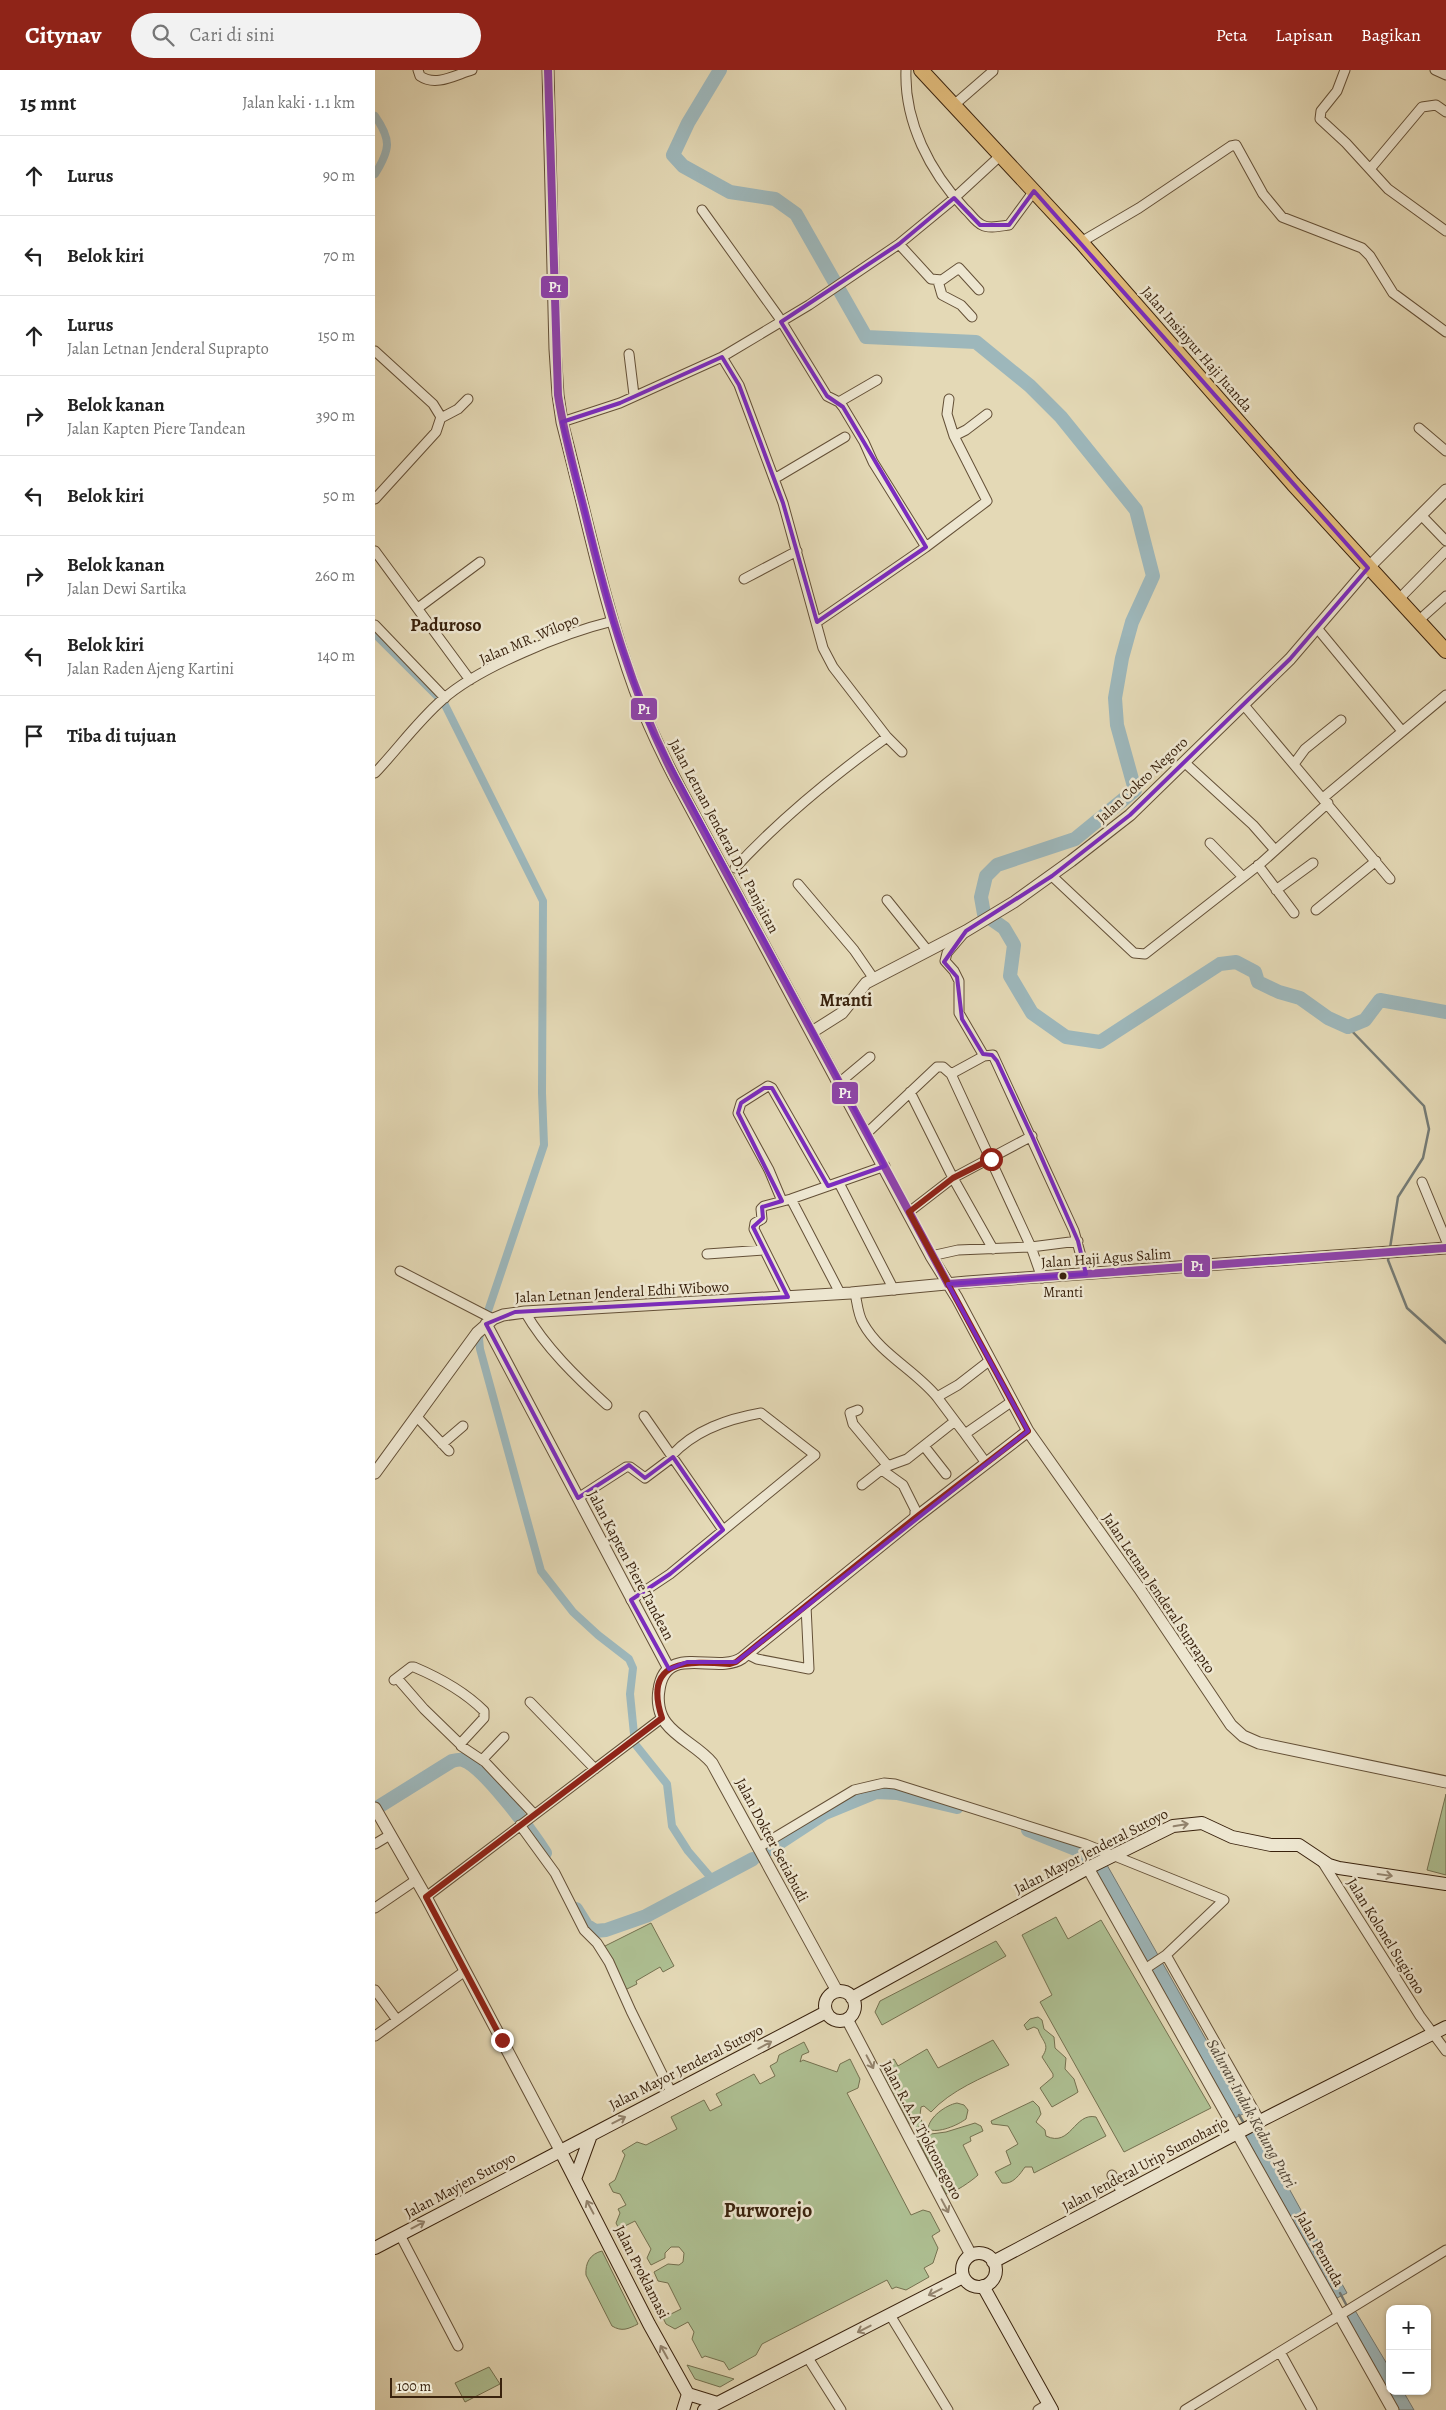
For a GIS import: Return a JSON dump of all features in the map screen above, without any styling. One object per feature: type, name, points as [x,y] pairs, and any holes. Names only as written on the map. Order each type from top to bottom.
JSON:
[{"type":"main road","name":"Jalan Insinyur Haji Juanda","points":[[921,70],[1081,242],[1368,568],[1446,651]]},
{"type":"main road","name":"Jalan Mayor Jenderal Sutoyo","points":[[852,1998],[1090,1867],[1163,1830],[1192,1823],[1210,1825],[1232,1837],[1263,1844],[1299,1845],[1321,1860],[1339,1868],[1446,1884]]},
{"type":"main road","points":[[837,1991],[845,1992],[852,1998],[854,2009],[847,2019],[833,2019],[826,2012],[827,1999],[837,1991]]},
{"type":"main road","name":"Jalan Mayor Jenderal Sutoyo","points":[[560,2150],[672,2094],[826,2012]]},
{"type":"main road","name":"Jalan Jenderal Urip Sumoharjo","points":[[993,2262],[1260,2121],[1446,2026]]},
{"type":"main road","points":[[575,2179],[591,2135]]},
{"type":"main road","name":"Jalan Proklamasi","points":[[560,2150],[649,2324],[688,2394]]},
{"type":"main road","name":"Jalan Mayjen Sutoyo","points":[[375,2248],[560,2150]]},
{"type":"main road","points":[[971,2255],[986,2255],[993,2262],[995,2275],[990,2282],[983,2286],[973,2286],[963,2277],[964,2262],[971,2255]]},
{"type":"main road","points":[[705,2410],[963,2277]]},
{"type":"main road","points":[[983,2286],[1046,2408]]},
{"type":"main road","points":[[683,2410],[688,2394],[717,2404]]},
{"type":"street","points":[[419,70],[420,76],[428,81],[436,82],[472,70]]},
{"type":"street","name":"Jalan Letnan Jenderal D.I. Panjaitan","points":[[548,70],[555,349],[562,422],[613,621],[635,689],[668,766],[885,1166],[931,1256],[948,1284]]},
{"type":"street","points":[[906,70],[914,125],[923,151],[937,176],[954,198],[980,225],[989,227],[1006,225],[1011,222],[1034,191]]},
{"type":"street","points":[[1345,70],[1337,91],[1321,112],[1320,119],[1346,143],[1388,188],[1446,231]]},
{"type":"street","points":[[955,106],[993,71]]},
{"type":"street","points":[[1370,169],[1422,107],[1436,105],[1446,112]]},
{"type":"street","points":[[1081,242],[1139,208],[1235,145],[1263,194],[1282,217],[1362,248],[1393,294],[1446,332]]},
{"type":"street","points":[[562,422],[620,402],[722,357],[781,322],[899,244],[1001,155]]},
{"type":"street","points":[[702,210],[781,322],[827,396],[839,402],[926,547]]},
{"type":"street","points":[[899,244],[928,277],[938,281]]},
{"type":"street","points":[[938,281],[959,268],[979,290]]},
{"type":"street","points":[[938,281],[942,295],[961,306],[972,317]]},
{"type":"street","points":[[375,351],[433,404],[441,418]]},
{"type":"street","points":[[629,354],[634,395]]},
{"type":"street","points":[[722,357],[739,385],[775,479],[827,658],[887,737],[902,752]]},
{"type":"street","points":[[839,402],[877,380]]},
{"type":"street","points":[[375,499],[436,432],[441,418],[458,409],[468,399]]},
{"type":"street","points":[[817,622],[926,547],[987,501],[954,436],[947,414],[949,400]]},
{"type":"street","points":[[954,436],[966,430],[987,414]]},
{"type":"street","points":[[1419,428],[1446,451]]},
{"type":"street","points":[[775,479],[845,437]]},
{"type":"street","name":"Jalan Cokro Negoro","points":[[812,1032],[835,1019],[859,990],[874,979],[979,924],[1014,902],[1052,876],[1129,815],[1290,658],[1368,568],[1446,490]]},
{"type":"street","points":[[1421,516],[1446,541]]},
{"type":"street","points":[[375,551],[419,608],[470,680]]},
{"type":"street","points":[[744,580],[797,551]]},
{"type":"street","points":[[1398,600],[1446,551]]},
{"type":"street","points":[[419,608],[480,562]]},
{"type":"street","points":[[1418,621],[1446,596]]},
{"type":"street","name":"Jalan MR. Wilopo","points":[[375,773],[442,700],[470,680],[497,665],[540,647],[613,621]]},
{"type":"street","points":[[375,625],[442,700]]},
{"type":"street","points":[[1317,628],[1402,731]]},
{"type":"street","points":[[1052,876],[1123,944],[1134,953],[1142,955],[1158,945],[1258,865],[1402,731],[1446,695]]},
{"type":"street","points":[[1243,704],[1326,800],[1390,879]]},
{"type":"street","points":[[1294,764],[1305,748],[1341,720]]},
{"type":"street","points":[[735,868],[760,841],[846,767],[887,737]]},
{"type":"street","points":[[1184,762],[1253,825],[1275,850]]},
{"type":"street","points":[[1211,843],[1243,877]]},
{"type":"street","points":[[1316,910],[1376,861]]},
{"type":"street","points":[[1276,890],[1313,863]]},
{"type":"street","points":[[1258,865],[1294,913]]},
{"type":"street","points":[[798,884],[854,950],[874,979]]},
{"type":"street","points":[[887,900],[928,951]]},
{"type":"street","points":[[966,931],[947,953],[945,961],[954,971],[959,981],[959,1012],[984,1056]]},
{"type":"street","points":[[951,1074],[984,1056],[992,1054],[997,1061],[1078,1241],[1086,1274]]},
{"type":"street","points":[[839,1082],[870,1057]]},
{"type":"street","points":[[867,1134],[937,1067],[943,1067],[951,1074],[991,1159],[1031,1247],[1042,1278]]},
{"type":"street","points":[[828,1186],[774,1091],[768,1086],[741,1103],[737,1113],[840,1293]]},
{"type":"street","points":[[910,1092],[953,1178],[993,1249]]},
{"type":"street","points":[[909,1212],[953,1178],[1032,1136]]},
{"type":"street","points":[[788,1297],[754,1229],[754,1224],[761,1220],[763,1207],[885,1166]]},
{"type":"street","points":[[1422,1182],[1446,1240]]},
{"type":"street","points":[[839,1183],[894,1290]]},
{"type":"street","points":[[931,1256],[958,1250],[1031,1247],[1078,1241]]},
{"type":"street","name":"Jalan Haji Agus Salim","points":[[948,1284],[1446,1248]]},
{"type":"street","points":[[707,1254],[764,1250]]},
{"type":"street","points":[[375,1473],[485,1322],[400,1271]]},
{"type":"street","name":"Jalan Letnan Jenderal Edhi Wibowo","points":[[485,1322],[503,1315],[525,1312],[855,1293],[948,1284]]},
{"type":"street","name":"Jalan Letnan Jenderal Suprapto","points":[[948,1284],[1028,1431],[1236,1730],[1259,1743],[1446,1782]]},
{"type":"street","points":[[855,1293],[862,1321],[875,1340],[925,1383],[986,1463]]},
{"type":"street","points":[[525,1312],[559,1356],[607,1405]]},
{"type":"street","name":"Jalan Kapten Piere Tandean","points":[[485,1322],[669,1669]]},
{"type":"street","points":[[937,1398],[958,1385],[989,1361]]},
{"type":"street","points":[[965,1434],[1011,1402]]},
{"type":"street","points":[[858,1410],[852,1412],[850,1418],[885,1468],[903,1485],[916,1510],[915,1518]]},
{"type":"street","points":[[579,1498],[627,1466],[645,1478],[673,1456],[693,1436],[711,1427],[761,1413],[815,1455],[670,1574],[631,1600]]},
{"type":"street","points":[[644,1416],[723,1530]]},
{"type":"street","points":[[417,1417],[446,1448],[463,1426]]},
{"type":"street","points":[[862,1486],[885,1468],[903,1461],[955,1421]]},
{"type":"street","points":[[426,1897],[662,1718],[659,1690],[662,1678],[669,1669],[687,1662],[730,1664],[747,1654],[915,1518],[1028,1431]]},
{"type":"street","points":[[924,1446],[946,1474]]},
{"type":"street","points":[[747,1654],[757,1659],[807,1670],[810,1666],[805,1606]]},
{"type":"street","points":[[460,1744],[484,1718],[484,1711],[473,1700],[441,1679],[411,1667],[396,1679],[423,1709],[460,1744],[498,1774],[533,1815]]},
{"type":"street","points":[[531,1702],[595,1769]]},
{"type":"street","name":"Jalan Dokter Setiabudi","points":[[662,1718],[667,1725],[699,1748],[712,1763],[837,1991]]},
{"type":"street","points":[[482,1760],[504,1738]]},
{"type":"street","points":[[759,1847],[854,1790],[884,1783],[895,1784],[1085,1844],[1109,1858],[1161,1873],[1224,1900],[1164,1956],[1147,1968]]},
{"type":"street","points":[[375,1808],[426,1897],[560,2150]]},
{"type":"street","points":[[521,1825],[555,1873],[584,1930],[597,1943],[609,1962],[672,2094]]},
{"type":"street","points":[[375,1844],[390,1835]]},
{"type":"street","name":"Jalan Kolonel Sugiono","points":[[1321,1860],[1432,2034],[1446,2051]]},
{"type":"street","name":"Jalan Pemuda","points":[[1090,1867],[1393,2410]]},
{"type":"street","points":[[375,1908],[416,1880]]},
{"type":"street","points":[[1164,1956],[1260,2121]]},
{"type":"street","points":[[375,2036],[465,1971]]},
{"type":"street","points":[[375,1990],[397,2020]]},
{"type":"street","name":"Jalan R.A.A Tjokronegoro","points":[[847,2019],[971,2255]]},
{"type":"street","points":[[1112,2175],[1123,2194]]},
{"type":"street","points":[[400,2235],[457,2346]]},
{"type":"street","points":[[1185,2410],[1446,2250]]},
{"type":"street","points":[[890,2315],[948,2410]]},
{"type":"street","points":[[1280,2352],[1312,2410]]},
{"type":"street","points":[[808,2358],[841,2410]]},
{"type":"highlighted area","points":[[1034,191],[1368,568],[1290,659],[1130,815],[1052,876],[966,931],[944,962],[957,977],[962,1019],[983,1054],[992,1055],[997,1061],[1032,1136],[1078,1241],[1086,1274],[948,1284],[1028,1431],[736,1662],[687,1662],[669,1669],[631,1600],[670,1574],[723,1530],[673,1457],[645,1478],[629,1465],[578,1498],[486,1324],[515,1312],[788,1297],[753,1227],[763,1218],[762,1207],[782,1201],[738,1113],[741,1103],[764,1088],[772,1088],[828,1186],[885,1166],[648,723],[613,621],[562,422],[620,403],[722,357],[739,385],[783,503],[817,622],[926,547],[843,407],[827,396],[781,322],[899,244],[954,198],[980,225],[1009,225]]},
{"type":"green space","points":[[1446,1794],[1446,1875],[1427,1870]]},
{"type":"green space","points":[[1056,1917],[1068,1939],[1101,1920],[1211,2108],[1124,2152],[1040,2002],[1052,1995],[1022,1935]]},
{"type":"green space","points":[[651,1923],[674,1966],[663,1972],[660,1967],[636,1981],[637,1984],[623,1991],[601,1948]]},
{"type":"green space","points":[[996,1941],[1006,1956],[882,2025],[875,2012],[880,2001]]},
{"type":"green space","points":[[1038,2017],[1042,2020],[1044,2029],[1054,2037],[1055,2048],[1066,2058],[1065,2069],[1074,2079],[1078,2092],[1052,2107],[1040,2088],[1053,2077],[1042,2057],[1046,2049],[1045,2043],[1038,2029],[1034,2027],[1027,2030],[1024,2025],[1030,2019]]},
{"type":"green space","points":[[993,2040],[1009,2065],[957,2091],[931,2112],[924,2106],[921,2107],[920,2115],[922,2122],[918,2128],[909,2123],[879,2068],[894,2059],[898,2066],[927,2049],[938,2068]]},
{"type":"green space","points":[[804,2042],[809,2052],[802,2055],[800,2062],[803,2060],[837,2072],[840,2064],[850,2059],[860,2079],[858,2088],[847,2093],[911,2215],[923,2210],[930,2212],[940,2231],[932,2236],[938,2248],[933,2263],[924,2268],[929,2277],[906,2290],[896,2287],[892,2289],[887,2280],[762,2344],[756,2355],[729,2370],[724,2362],[705,2356],[702,2358],[692,2339],[694,2332],[688,2322],[675,2329],[666,2324],[663,2318],[681,2309],[668,2283],[658,2281],[654,2272],[668,2264],[679,2265],[683,2262],[684,2253],[679,2247],[671,2247],[665,2253],[665,2258],[651,2265],[647,2258],[651,2249],[635,2221],[619,2229],[616,2223],[620,2213],[618,2209],[626,2205],[620,2194],[613,2192],[609,2184],[615,2180],[625,2155],[622,2151],[637,2142],[646,2145],[677,2129],[671,2117],[704,2100],[710,2111],[722,2105],[716,2094],[754,2074],[760,2084],[775,2076],[770,2066],[777,2062],[779,2055]]},
{"type":"green space","points":[[1033,2101],[1039,2107],[1041,2114],[1036,2122],[1045,2130],[1046,2136],[1061,2137],[1082,2120],[1096,2117],[1106,2136],[1034,2173],[1032,2167],[1025,2167],[1013,2181],[1002,2183],[995,2172],[1011,2164],[1006,2151],[1018,2144],[1008,2126],[992,2124],[991,2121]]},
{"type":"green space","points":[[957,2103],[964,2105],[968,2110],[966,2119],[942,2130],[928,2129],[931,2120],[939,2112]]},
{"type":"green space","points":[[975,2123],[981,2126],[983,2131],[970,2137],[971,2141],[963,2145],[978,2175],[958,2189],[946,2194],[916,2136],[946,2132]]},
{"type":"green space","points":[[602,2251],[638,2324],[622,2329],[612,2326],[586,2275],[586,2267],[591,2257]]},
{"type":"green space","points":[[687,2365],[734,2379],[720,2387],[695,2379]]},
{"type":"green space","points":[[489,2367],[500,2384],[465,2402],[455,2383]]},
{"type":"water","points":[[1107,1865],[1247,2112],[1235,2118],[1096,1871]]},
{"type":"water","points":[[1256,2129],[1347,2293],[1335,2299],[1244,2135]]},
{"type":"water","points":[[1353,2307],[1386,2362],[1386,2389],[1342,2313]]},
{"type":"water","points":[[1389,2395],[1405,2395],[1414,2410],[1398,2410]]},
{"type":"waterway","points":[[720,70],[688,123],[673,155],[683,166],[730,192],[775,199],[796,214],[866,337],[976,342],[1030,386],[1061,417],[1136,510],[1153,576],[1132,622],[1122,658],[1115,698],[1117,725],[1135,790],[1075,839],[997,865],[986,876],[981,897],[984,914],[1004,928],[1014,945],[1010,976],[1032,1013],[1066,1037],[1100,1042],[1220,964],[1236,962],[1255,972],[1258,982],[1279,992],[1300,998],[1328,1018],[1348,1027],[1365,1020],[1380,1000],[1446,1012]]},
{"type":"waterway","points":[[375,116],[384,132],[387,145],[384,158],[375,174]]},
{"type":"waterway","points":[[375,634],[444,703],[543,901],[542,1093],[544,1145],[485,1320]]},
{"type":"waterway","points":[[1348,1027],[1424,1106],[1429,1129],[1423,1158],[1398,1197],[1390,1248]]},
{"type":"waterway","points":[[1389,1256],[1388,1260],[1407,1308],[1446,1343]]},
{"type":"waterway","points":[[481,1331],[479,1339],[480,1349],[541,1571],[573,1612],[598,1635],[629,1659],[633,1668],[630,1694],[635,1744],[667,1784],[672,1826],[688,1851],[712,1879]]},
{"type":"waterway","points":[[375,1809],[452,1761],[463,1760],[483,1774],[495,1787],[545,1853]]},
{"type":"waterway","points":[[770,1849],[825,1813],[876,1792],[897,1793],[957,1807]]},
{"type":"waterway","points":[[1028,1830],[1078,1850],[1084,1855]]},
{"type":"waterway","points":[[576,1909],[586,1925],[595,1931],[606,1930],[646,1916],[753,1859]]},
{"type":"waterway","name":"Saluran Induk Kedung Putri","points":[[1239,2115],[1245,2125]]},
{"type":"waterway","name":"Saluran Induk Kedung Putri","points":[[1340,2293],[1348,2308]]},
{"type":"transit line","name":"P1","points":[[548,70],[558,395],[593,547],[622,648],[646,714],[675,778],[948,1284]]},
{"type":"transit line","name":"P1","points":[[948,1284],[1446,1248]]},
{"type":"place","name":"Mranti","points":[[1063,1276]]},
{"type":"district","name":"Paduroso","points":[[446,625]]},
{"type":"district","name":"Mranti","points":[[846,1000]]},
{"type":"district","name":"Purworejo","points":[[768,2210]]},
{"type":"route","points":[[502,2040],[426,1897],[662,1718],[659,1690],[662,1678],[669,1669],[687,1662],[730,1664],[736,1662],[915,1518],[1028,1431],[957,1298],[931,1256],[909,1212],[953,1178],[991,1159]]}]
